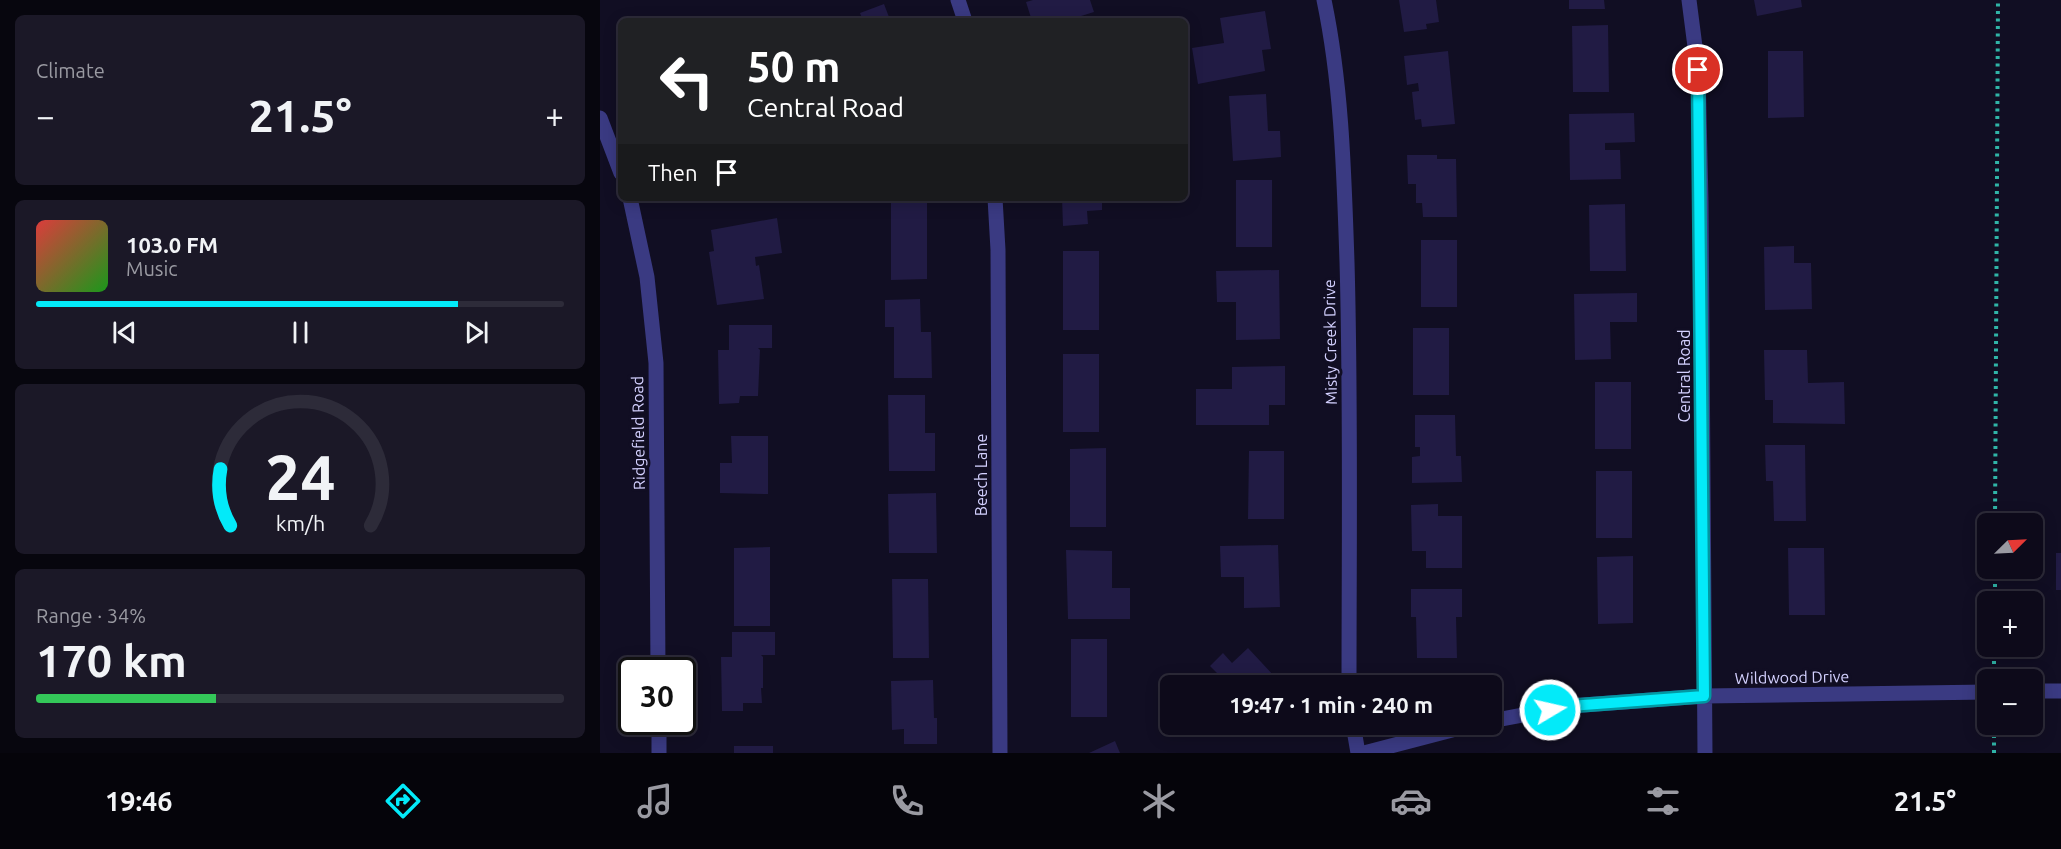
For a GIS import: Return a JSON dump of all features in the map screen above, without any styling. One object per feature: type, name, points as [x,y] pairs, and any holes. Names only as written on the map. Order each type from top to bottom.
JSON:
[{"type":"street","points":[[958,0],[964,18]]},
{"type":"street","name":"Misty Creek Drive","points":[[1324,0],[1332,41],[1344,161],[1348,315],[1349,675]]},
{"type":"street","name":"Central Road","points":[[1689,0],[1699,94],[1705,753]]},
{"type":"street","points":[[600,118],[618,165]]},
{"type":"street","name":"Ridgefield Road","points":[[631,201],[646,277],[656,363],[658,657]]},
{"type":"street","name":"Beech Lane","points":[[995,201],[998,250],[1000,753]]},
{"type":"street","points":[[2043,691],[2061,691]]},
{"type":"street","name":"Wildwood Drive","points":[[1502,719],[1570,706],[1704,696],[1977,692]]},
{"type":"street","points":[[659,735],[659,753]]},
{"type":"street","points":[[1355,735],[1358,753]]},
{"type":"street","points":[[1364,753],[1433,735]]},
{"type":"path","points":[[1995,513],[1998,0]]},
{"type":"path","points":[[1994,735],[1994,753]]},
{"type":"building","points":[[1090,0],[1094,12],[1075,18],[1031,18],[1026,2]]},
{"type":"building","points":[[1399,0],[1436,0],[1439,22],[1426,24],[1427,29],[1404,32]]},
{"type":"building","points":[[1569,0],[1604,0],[1605,9],[1569,9]]},
{"type":"building","points":[[1754,0],[1801,0],[1802,7],[1757,16]]},
{"type":"building","points":[[884,4],[889,17],[893,18],[862,18],[860,13]]},
{"type":"building","points":[[1265,11],[1271,49],[1262,50],[1265,71],[1198,84],[1192,48],[1224,43],[1220,18]]},
{"type":"building","points":[[1608,25],[1609,92],[1573,92],[1572,26]]},
{"type":"building","points":[[1448,51],[1455,124],[1422,127],[1421,119],[1415,120],[1412,92],[1419,91],[1418,83],[1407,85],[1404,56]]},
{"type":"building","points":[[1768,51],[1803,51],[1804,117],[1768,118]]},
{"type":"building","points":[[1266,94],[1268,131],[1280,131],[1281,157],[1233,161],[1229,96]]},
{"type":"building","points":[[1634,113],[1635,142],[1605,143],[1605,150],[1620,150],[1621,179],[1570,180],[1569,114]]},
{"type":"building","points":[[1407,155],[1437,155],[1437,159],[1456,159],[1457,217],[1423,217],[1422,203],[1416,203],[1416,184],[1408,184]]},
{"type":"building","points":[[1236,180],[1272,180],[1272,247],[1236,247]]},
{"type":"building","points":[[891,201],[927,201],[927,279],[891,280]]},
{"type":"building","points":[[1062,201],[1102,201],[1102,210],[1087,211],[1088,224],[1063,226]]},
{"type":"building","points":[[1625,204],[1626,271],[1590,271],[1589,205]]},
{"type":"building","points":[[777,218],[782,253],[755,257],[756,266],[759,265],[764,299],[717,305],[709,252],[714,251],[711,230]]},
{"type":"building","points":[[1421,240],[1457,240],[1457,307],[1421,307]]},
{"type":"building","points":[[1794,246],[1794,263],[1811,263],[1812,309],[1765,310],[1764,247]]},
{"type":"building","points":[[1063,251],[1099,251],[1099,330],[1063,330]]},
{"type":"building","points":[[1279,270],[1280,339],[1236,340],[1236,302],[1217,302],[1216,271]]},
{"type":"building","points":[[1637,293],[1637,322],[1610,322],[1611,359],[1575,360],[1574,294]]},
{"type":"building","points":[[920,299],[921,332],[931,332],[932,378],[894,378],[894,327],[885,327],[885,300]]},
{"type":"building","points":[[729,325],[772,325],[772,348],[758,348],[760,350],[758,396],[740,396],[739,403],[719,404],[718,350],[729,350]]},
{"type":"building","points":[[1413,328],[1449,328],[1449,395],[1413,395]]},
{"type":"building","points":[[1764,350],[1807,350],[1808,383],[1844,382],[1845,424],[1773,423],[1773,400],[1765,400]]},
{"type":"building","points":[[1063,354],[1099,354],[1099,432],[1063,432]]},
{"type":"building","points":[[1285,366],[1285,405],[1269,405],[1269,425],[1196,425],[1196,389],[1232,389],[1232,367]]},
{"type":"building","points":[[1595,382],[1631,382],[1631,449],[1595,449]]},
{"type":"building","points":[[888,395],[925,395],[925,433],[935,433],[935,471],[889,471]]},
{"type":"building","points":[[1415,415],[1455,415],[1456,456],[1461,456],[1462,482],[1412,483],[1412,457],[1420,456],[1420,447],[1415,447]]},
{"type":"building","points":[[731,436],[768,436],[768,494],[720,493],[720,463],[732,463]]},
{"type":"building","points":[[1765,445],[1805,445],[1806,521],[1774,521],[1773,481],[1766,481]]},
{"type":"building","points":[[1106,448],[1106,527],[1070,527],[1070,449]]},
{"type":"building","points":[[1249,451],[1284,451],[1284,519],[1248,519]]},
{"type":"building","points":[[1596,471],[1632,471],[1632,538],[1596,538]]},
{"type":"building","points":[[936,493],[937,553],[889,553],[888,494]]},
{"type":"building","points":[[1438,504],[1438,516],[1462,516],[1462,568],[1426,568],[1426,551],[1412,551],[1411,505]]},
{"type":"building","points":[[1278,545],[1280,607],[1244,608],[1244,577],[1221,577],[1220,546]]},
{"type":"building","points":[[770,547],[770,626],[734,626],[734,548]]},
{"type":"building","points":[[1788,548],[1824,548],[1825,615],[1789,615]]},
{"type":"building","points":[[1066,550],[1112,551],[1112,588],[1130,588],[1130,619],[1068,619]]},
{"type":"building","points":[[2056,553],[2061,553],[2061,590],[2056,590]]},
{"type":"building","points":[[1633,556],[1633,623],[1598,624],[1597,557]]},
{"type":"building","points":[[892,579],[928,579],[929,658],[893,658]]},
{"type":"building","points":[[1411,589],[1462,589],[1462,617],[1456,617],[1457,658],[1417,658],[1416,617],[1411,617]]},
{"type":"building","points":[[732,632],[775,632],[775,655],[761,655],[763,657],[762,703],[743,703],[743,711],[722,711],[721,657],[732,657]]},
{"type":"building","points":[[1071,639],[1107,639],[1107,717],[1071,717]]},
{"type":"building","points":[[1248,648],[1273,675],[1215,675],[1217,673],[1210,666],[1223,653],[1232,663]]},
{"type":"building","points":[[933,680],[937,744],[904,744],[904,729],[892,730],[891,681]]},
{"type":"building","points":[[1115,741],[1120,753],[1089,753]]},
{"type":"building","points":[[734,746],[773,746],[773,753],[734,753]]},
{"type":"route","points":[[1550,710],[1570,706],[1704,696],[1698,70]]}]
